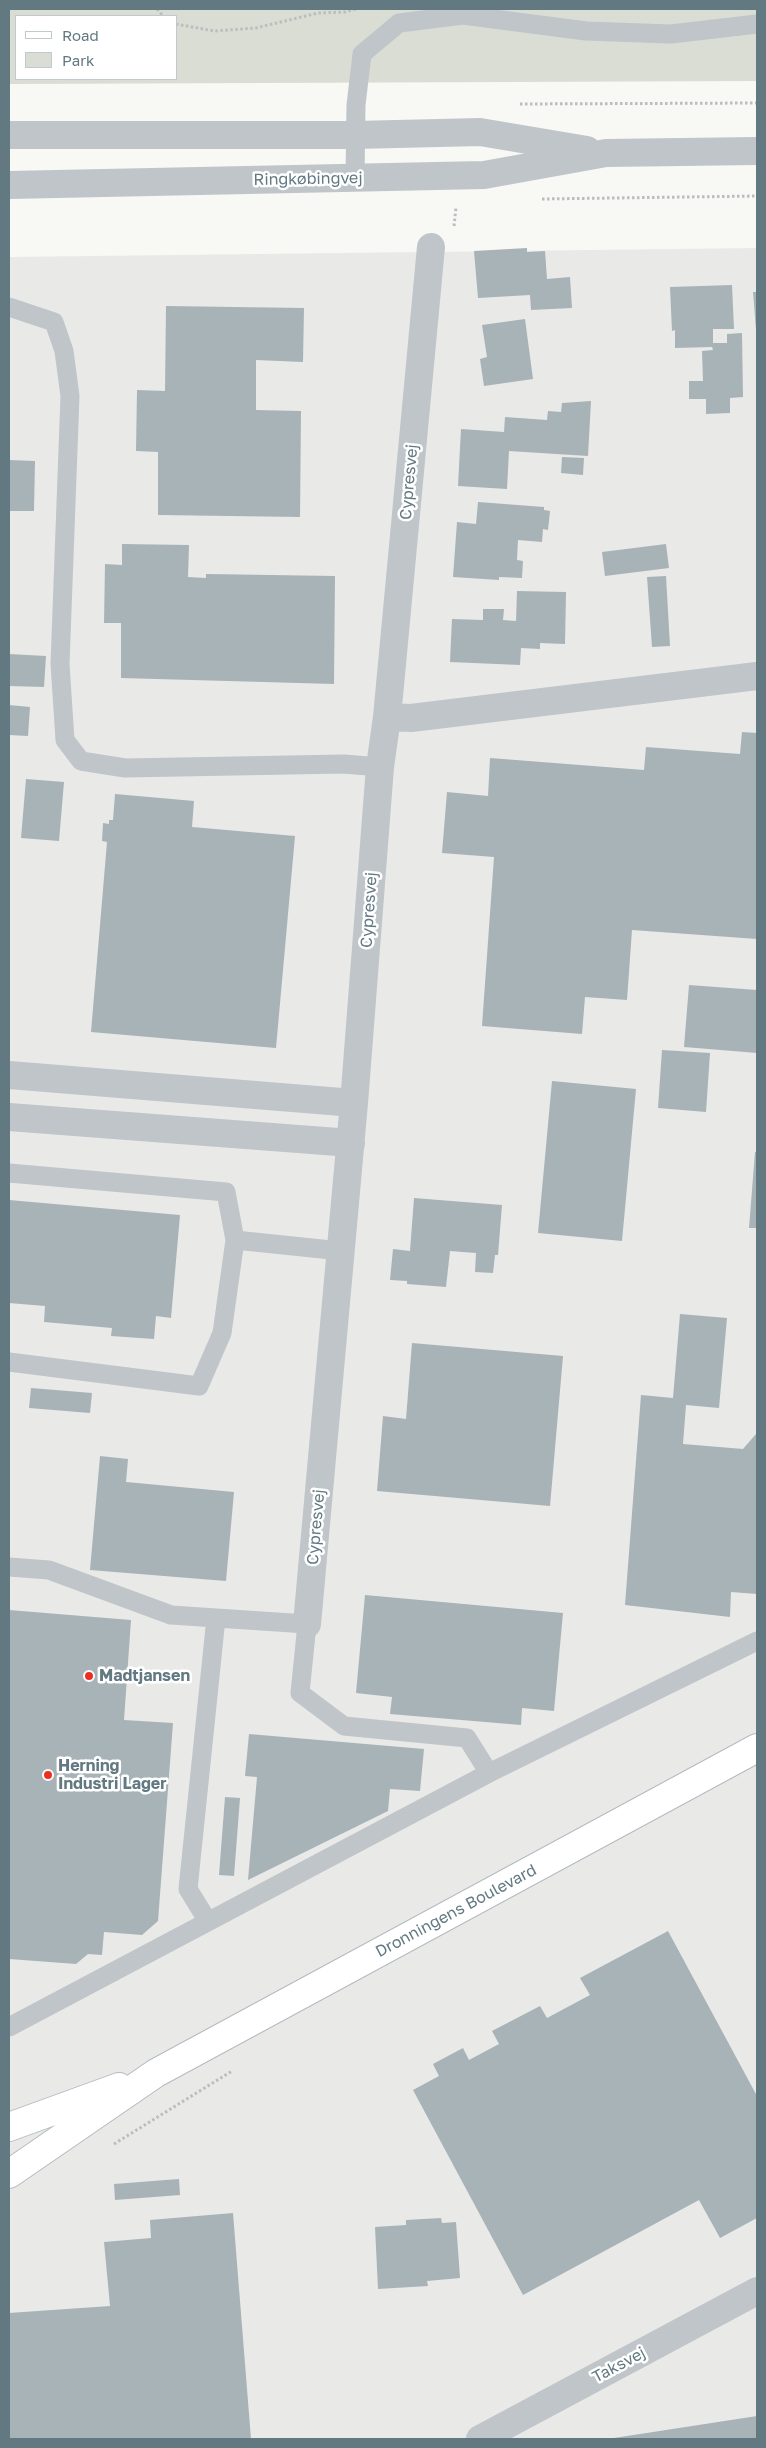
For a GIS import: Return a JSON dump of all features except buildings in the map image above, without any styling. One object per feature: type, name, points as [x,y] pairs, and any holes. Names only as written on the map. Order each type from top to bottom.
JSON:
[{"type":"main road","name":"Dronningens Boulevard","points":[[9,2174],[156,2073],[757,1748]]},
{"type":"main road","name":"Dronningens Boulevard","points":[[9,2127],[156,2073]]},
{"type":"street","name":"Ringkøbingvej","points":[[9,135],[355,136],[480,132],[606,153]]},
{"type":"street","name":"Ringkøbingvej","points":[[9,185],[484,175],[606,153],[757,151]]},
{"type":"street","name":"Cypresvej","points":[[307,1624],[351,1143],[380,767],[387,717],[431,247]]},
{"type":"street","points":[[387,717],[411,718],[757,676]]},
{"type":"street","points":[[9,1075],[354,1103]]},
{"type":"street","points":[[9,1117],[351,1143]]},
{"type":"street","name":"Taksvej","points":[[480,2439],[757,2291]]},
{"type":"lane","points":[[355,178],[355,136],[362,54],[399,23],[463,15],[586,32],[671,34],[757,24]]},
{"type":"lane","points":[[9,307],[54,322],[64,351],[70,396],[60,664],[65,740],[81,761],[125,768],[344,764],[380,767]]},
{"type":"lane","points":[[9,1172],[226,1192],[236,1240],[222,1333],[199,1386],[9,1362]]},
{"type":"lane","points":[[236,1240],[341,1251]]},
{"type":"lane","points":[[9,1567],[49,1570],[171,1615],[307,1624]]},
{"type":"lane","points":[[207,1920],[188,1889],[216,1618]]},
{"type":"lane","name":"Cypresvej","points":[[307,1624],[300,1693],[344,1726],[466,1738],[489,1773]]},
{"type":"lane","points":[[9,2026],[489,1773],[757,1641]]},
{"type":"path","points":[[178,24],[214,31],[256,28],[318,13],[345,12],[356,9]]},
{"type":"shaded area","points":[[757,248],[757,2439],[9,2439],[9,257]]},
{"type":"green space","points":[[9,9],[757,9],[757,81],[9,84]]},
{"type":"place","name":"Madtjansen","points":[[89,1676]]},
{"type":"place","name":"Herning Industri Lager","points":[[48,1775]]}]
